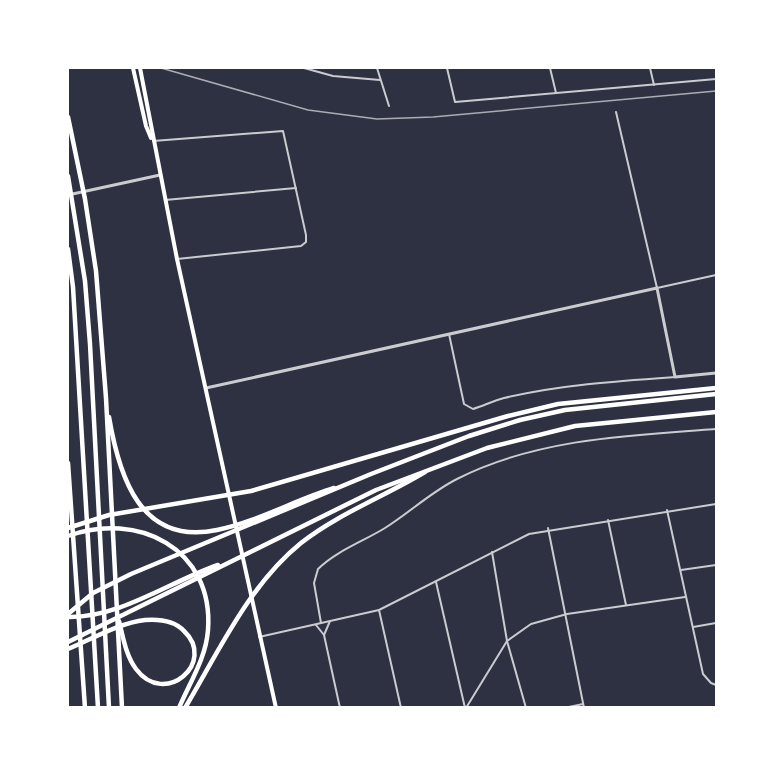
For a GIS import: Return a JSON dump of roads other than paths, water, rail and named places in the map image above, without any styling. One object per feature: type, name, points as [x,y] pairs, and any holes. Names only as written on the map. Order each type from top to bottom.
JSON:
[{"type":"highway","points":[[68,117],[85,199],[96,271],[106,398],[122,708]]},
{"type":"highway","points":[[68,176],[85,281],[90,344],[109,708]]},
{"type":"highway","points":[[68,249],[73,287],[98,708]]},
{"type":"highway","points":[[68,528],[109,515],[251,491],[507,416],[558,404],[717,388]]},
{"type":"highway","points":[[68,616],[93,593],[131,574],[223,537],[255,521],[469,436],[520,420],[565,410],[717,394]]},
{"type":"highway","points":[[106,398],[121,471],[141,506],[158,520],[172,527],[194,532],[217,530],[255,521]]},
{"type":"highway","points":[[68,642],[190,583],[226,562],[376,490],[435,466],[550,430],[608,421],[717,412]]},
{"type":"highway","points":[[68,463],[85,708]]},
{"type":"highway","points":[[185,708],[262,583],[302,542],[435,466]]},
{"type":"highway","points":[[68,536],[94,528],[122,527],[152,535],[173,548],[196,576],[205,594],[208,616],[206,644],[179,708]]},
{"type":"highway","points":[[68,616],[99,613],[205,573]]},
{"type":"highway","points":[[68,649],[132,622],[154,619],[166,621],[186,632],[194,646],[192,665],[186,675],[174,682],[160,684],[148,680],[139,673],[127,651],[116,601]]},
{"type":"main road","points":[[133,68],[146,126],[153,141]]},
{"type":"main road","points":[[141,68],[177,259],[276,708]]},
{"type":"street","points":[[304,68],[333,76],[380,80]]},
{"type":"street","points":[[377,68],[389,106]]},
{"type":"street","points":[[447,68],[455,102],[717,79]]},
{"type":"street","points":[[550,68],[556,93]]},
{"type":"street","points":[[650,68],[654,85]]},
{"type":"street","points":[[616,112],[675,377]]},
{"type":"street","points":[[153,141],[283,131],[307,239],[301,246],[177,259]]},
{"type":"street","points":[[68,195],[160,175]]},
{"type":"street","points":[[165,200],[296,188]]},
{"type":"street","points":[[206,388],[717,275]]},
{"type":"street","points":[[449,334],[464,405],[473,409],[503,399],[597,383],[717,374]]},
{"type":"street","points":[[321,622],[314,583],[318,568],[386,528],[458,478],[511,457],[554,447],[616,438],[717,429]]},
{"type":"street","points":[[259,637],[380,610],[491,552],[529,534],[548,528],[717,504]]},
{"type":"street","points":[[667,510],[704,674],[711,683],[717,685]]},
{"type":"street","points":[[608,520],[627,605]]},
{"type":"street","points":[[548,528],[584,706],[564,708]]},
{"type":"street","points":[[491,552],[507,641],[526,708]]},
{"type":"street","points":[[680,570],[717,565]]},
{"type":"street","points":[[436,582],[465,708]]},
{"type":"street","points":[[465,708],[507,641],[531,624],[567,614],[686,597]]},
{"type":"street","points":[[380,610],[401,708]]},
{"type":"street","points":[[324,635],[330,621]]},
{"type":"street","points":[[693,627],[717,623]]},
{"type":"street","points":[[314,624],[321,629],[324,635],[340,708]]},
{"type":"railway","points":[[161,68],[308,110],[377,119],[433,117],[716,91]]}]
